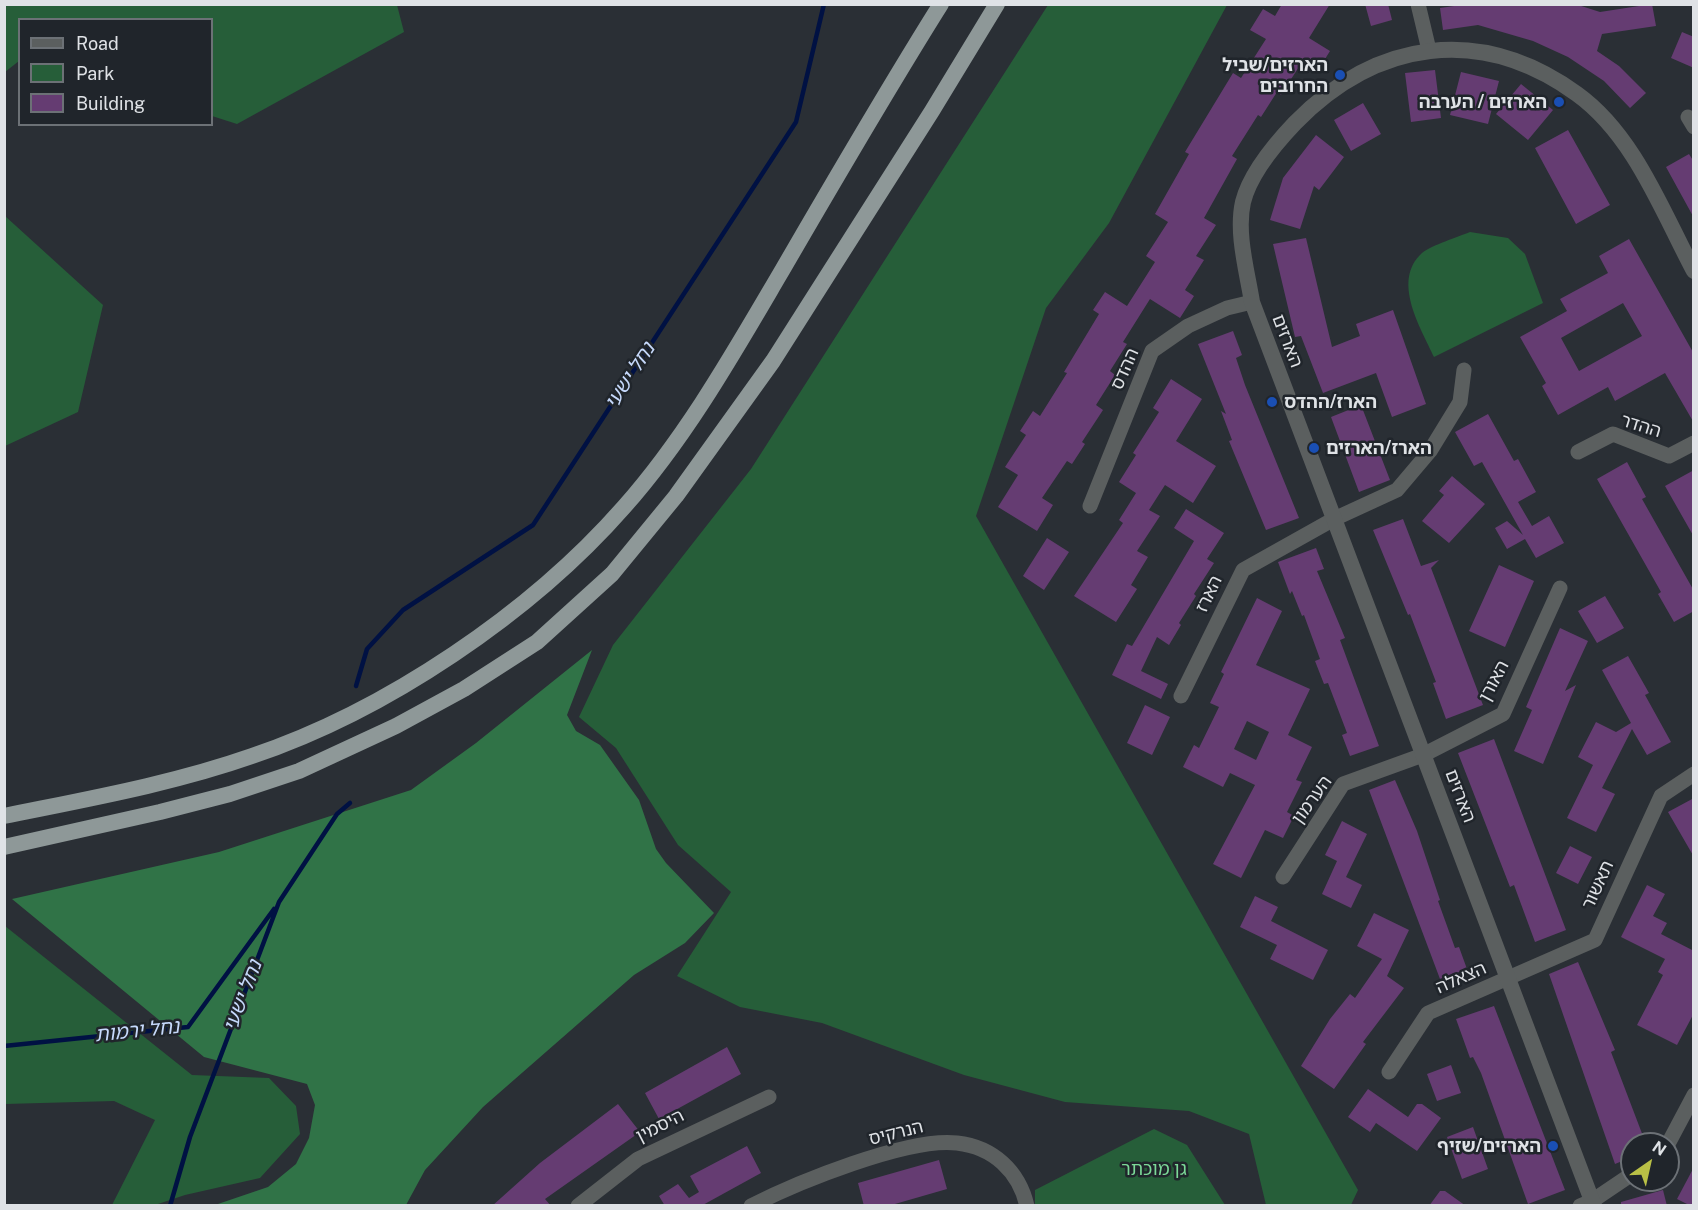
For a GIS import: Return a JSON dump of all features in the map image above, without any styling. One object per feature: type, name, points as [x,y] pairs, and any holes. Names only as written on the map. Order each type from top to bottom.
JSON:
[{"type":"highway","points":[[889,87],[933,4]]},
{"type":"highway","points":[[4,816],[167,781],[254,756],[321,727],[405,685],[452,656],[562,572],[624,507],[678,438],[726,366],[889,87],[941,4]]},
{"type":"highway","points":[[4,847],[170,810],[230,794],[298,771],[396,726],[464,689],[537,642],[612,574],[676,496],[772,361],[932,111],[997,4]]},
{"type":"street","points":[[1418,4],[1428,50]]},
{"type":"street","name":"הארזים","points":[[1589,1204],[1508,978],[1252,302],[1242,238],[1243,202],[1257,172],[1280,139],[1336,86],[1365,68],[1396,57],[1428,50],[1486,53],[1531,67],[1578,94],[1611,126],[1642,171],[1694,271]]},
{"type":"street","name":"ההדס","points":[[1090,506],[1152,351],[1188,326],[1227,308],[1252,302]]},
{"type":"street","name":"הארז","points":[[1181,696],[1243,570],[1334,519],[1397,490],[1430,451],[1460,402],[1464,370]]},
{"type":"street","name":"ההדר","points":[[1578,452],[1613,434],[1669,456],[1694,443]]},
{"type":"street","name":"האורן","points":[[1423,755],[1503,714],[1560,588]]},
{"type":"street","name":"הערמון","points":[[1283,877],[1343,784],[1423,755]]},
{"type":"street","name":"תאשור","points":[[1508,978],[1595,940],[1661,796],[1694,774]]},
{"type":"street","name":"הצאלה","points":[[1389,1072],[1428,1013],[1508,978]]},
{"type":"street","points":[[1674,1132],[1694,1095]]},
{"type":"street","name":"היסמין","points":[[578,1206],[638,1159],[769,1097]]},
{"type":"street","name":"הנרקיס","points":[[751,1206],[835,1170],[896,1151],[934,1143],[956,1143],[980,1148],[1000,1159],[1023,1190],[1027,1206]]},
{"type":"street","points":[[1589,1204],[1620,1182]]},
{"type":"green space","points":[[5,4],[397,5],[404,32],[237,124],[213,116],[213,18],[18,18],[18,62],[5,72]]},
{"type":"green space","points":[[1048,5],[1227,5],[1109,223],[1046,308],[976,516],[1358,1190],[1351,1205],[1266,1205],[1249,1134],[1189,1111],[1065,1102],[964,1075],[822,1023],[740,1007],[677,976],[731,892],[678,845],[616,748],[579,717],[613,645],[751,469]]},
{"type":"green space","points":[[5,216],[103,305],[78,412],[5,446]]},
{"type":"green space","points":[[1470,232],[1508,238],[1525,254],[1543,303],[1434,357],[1416,319],[1409,291],[1409,277],[1413,264],[1426,250]]},
{"type":"green space","points":[[592,650],[567,715],[576,731],[600,745],[639,800],[656,849],[666,863],[714,913],[685,943],[634,975],[483,1107],[425,1170],[406,1205],[215,1205],[268,1187],[296,1164],[309,1138],[315,1105],[307,1084],[204,1057],[12,899],[219,852],[411,790],[476,743]]},
{"type":"green space","points":[[5,926],[192,1075],[269,1078],[296,1106],[300,1134],[260,1178],[185,1195],[155,1205],[112,1205],[155,1120],[114,1101],[5,1104]]},
{"type":"green space","name":"גן מוכתר","points":[[1154,1129],[1187,1145],[1225,1205],[1035,1205],[1035,1190]]},
{"type":"building","points":[[1282,4],[1330,4],[1309,38],[1330,51],[1317,72],[1302,62],[1281,95],[1277,92],[1261,117],[1258,115],[1232,156],[1237,159],[1204,218],[1216,225],[1196,256],[1204,260],[1185,290],[1194,296],[1180,318],[1150,299],[1123,342],[1127,344],[1110,371],[1115,375],[1096,405],[1103,410],[1082,442],[1085,444],[1072,464],[1067,461],[1042,498],[1053,505],[1037,531],[998,507],[1018,475],[1005,467],[1026,435],[1020,431],[1033,411],[1040,416],[1067,373],[1064,372],[1099,314],[1093,310],[1105,292],[1127,306],[1155,262],[1146,256],[1168,222],[1155,214],[1189,154],[1185,152],[1233,73],[1241,78],[1266,39],[1250,30],[1263,9],[1275,16]]},
{"type":"building","points":[[1365,4],[1388,4],[1392,20],[1371,26]]},
{"type":"building","points":[[1468,4],[1575,4],[1600,12],[1652,4],[1656,26],[1602,34],[1597,51],[1619,66],[1646,93],[1630,108],[1604,81],[1568,57],[1533,41],[1478,25],[1443,30],[1440,8]]},
{"type":"building","points":[[1682,32],[1694,37],[1694,68],[1671,58]]},
{"type":"building","points":[[1435,70],[1441,118],[1411,122],[1405,73]]},
{"type":"building","points":[[1461,72],[1499,81],[1488,124],[1450,115]]},
{"type":"building","points":[[1521,84],[1553,110],[1528,140],[1496,114]]},
{"type":"building","points":[[1363,103],[1381,134],[1351,151],[1334,120]]},
{"type":"building","points":[[1568,130],[1610,205],[1576,224],[1535,148]]},
{"type":"building","points":[[1316,135],[1344,157],[1319,190],[1314,186],[1300,229],[1270,220],[1283,178]]},
{"type":"building","points":[[1689,154],[1694,162],[1694,218],[1666,167]]},
{"type":"building","points":[[1306,238],[1332,347],[1360,336],[1356,324],[1393,310],[1426,404],[1392,417],[1376,373],[1323,393],[1301,336],[1295,337],[1273,244]]},
{"type":"building","points":[[1629,239],[1694,354],[1694,423],[1665,373],[1615,401],[1608,387],[1558,415],[1542,386],[1546,383],[1520,337],[1567,311],[1560,299],[1608,273],[1599,256]],"holes":[[[1623,303],[1642,336],[1579,371],[1561,338]]]},
{"type":"building","points":[[1233,331],[1242,355],[1236,358],[1245,385],[1299,518],[1266,530],[1229,441],[1232,440],[1221,411],[1226,414],[1198,344]]},
{"type":"building","points":[[1171,379],[1202,399],[1176,441],[1216,466],[1193,503],[1165,485],[1149,510],[1160,516],[1137,551],[1148,557],[1131,585],[1137,589],[1116,622],[1074,596],[1123,523],[1119,520],[1136,493],[1119,482],[1136,455],[1133,453],[1159,412],[1153,408]]},
{"type":"building","points":[[1361,405],[1390,480],[1359,492],[1331,417]]},
{"type":"building","points":[[1488,414],[1514,461],[1518,459],[1536,492],[1518,502],[1532,526],[1549,516],[1564,543],[1536,558],[1525,539],[1507,549],[1495,528],[1507,521],[1523,535],[1482,462],[1474,466],[1455,432]]},
{"type":"building","points":[[1627,462],[1646,497],[1642,499],[1694,591],[1694,611],[1674,622],[1658,594],[1661,592],[1597,479]]},
{"type":"building","points":[[1694,470],[1694,537],[1665,486]]},
{"type":"building","points":[[1452,476],[1485,504],[1449,543],[1422,521],[1444,495],[1439,491]]},
{"type":"building","points":[[1186,509],[1224,533],[1207,559],[1214,563],[1194,594],[1196,596],[1179,623],[1181,625],[1169,645],[1157,637],[1141,671],[1168,684],[1161,699],[1112,675],[1127,644],[1132,646],[1194,541],[1174,528]]},
{"type":"building","points":[[1403,519],[1421,566],[1439,560],[1431,568],[1483,705],[1446,719],[1433,683],[1436,682],[1410,614],[1408,615],[1373,530]]},
{"type":"building","points":[[1047,538],[1069,552],[1044,590],[1023,576]]},
{"type":"building","points":[[1316,548],[1324,569],[1317,571],[1345,638],[1340,640],[1379,746],[1350,756],[1342,735],[1347,733],[1328,683],[1324,684],[1315,661],[1320,659],[1304,615],[1302,616],[1292,591],[1290,594],[1278,562]]},
{"type":"building","points":[[1499,565],[1534,581],[1505,647],[1469,631]]},
{"type":"building","points":[[1605,596],[1624,628],[1597,643],[1578,611]]},
{"type":"building","points":[[1257,598],[1282,611],[1256,665],[1310,689],[1288,735],[1312,747],[1296,780],[1302,782],[1287,812],[1294,816],[1283,838],[1265,830],[1241,878],[1213,864],[1255,785],[1230,773],[1223,787],[1183,767],[1194,745],[1199,748],[1219,707],[1210,703],[1224,674],[1221,672]],"holes":[[[1247,721],[1269,732],[1256,760],[1234,749]]]},
{"type":"building","points":[[1560,628],[1588,641],[1565,691],[1576,685],[1543,764],[1514,751],[1532,710],[1526,707]]},
{"type":"building","points":[[1628,656],[1649,693],[1645,695],[1671,742],[1647,755],[1632,729],[1602,788],[1615,794],[1596,832],[1567,818],[1593,765],[1578,757],[1596,722],[1616,732],[1631,723],[1602,670]]},
{"type":"building","points":[[1145,705],[1170,717],[1152,755],[1127,743]]},
{"type":"building","points":[[1494,739],[1566,930],[1535,942],[1514,885],[1510,887],[1458,753]]},
{"type":"building","points":[[1395,780],[1417,831],[1455,948],[1459,947],[1467,969],[1440,979],[1369,790]]},
{"type":"building","points":[[1694,798],[1694,857],[1668,812]]},
{"type":"building","points":[[1342,821],[1367,834],[1346,877],[1362,885],[1351,908],[1322,894],[1337,861],[1325,855]]},
{"type":"building","points":[[1570,846],[1592,857],[1578,884],[1556,873]]},
{"type":"building","points":[[1647,885],[1665,894],[1653,916],[1667,923],[1661,934],[1694,951],[1694,1013],[1677,1045],[1637,1025],[1663,975],[1658,972],[1665,959],[1621,937]]},
{"type":"building","points":[[1255,896],[1278,907],[1271,921],[1328,950],[1313,980],[1270,959],[1277,945],[1240,927]]},
{"type":"building","points":[[1374,913],[1409,930],[1387,976],[1404,988],[1363,1042],[1366,1044],[1334,1089],[1301,1066],[1330,1019],[1350,994],[1355,998],[1382,959],[1357,946]]},
{"type":"building","points":[[1578,962],[1615,1050],[1611,1052],[1641,1132],[1620,1132],[1620,1162],[1615,1164],[1549,974]]},
{"type":"building","points":[[1494,1006],[1565,1190],[1528,1204],[1481,1073],[1473,1057],[1470,1058],[1456,1019]]},
{"type":"building","points":[[727,1047],[741,1074],[659,1119],[645,1093]]},
{"type":"building","points":[[1451,1065],[1461,1093],[1437,1101],[1427,1074]]},
{"type":"building","points":[[1368,1089],[1408,1117],[1417,1104],[1422,1104],[1441,1118],[1417,1151],[1376,1123],[1370,1132],[1348,1117]]},
{"type":"building","points":[[618,1104],[640,1132],[545,1199],[551,1206],[492,1206],[540,1163]]},
{"type":"building","points":[[1473,1127],[1488,1169],[1462,1179],[1447,1137]]},
{"type":"building","points":[[747,1146],[761,1173],[701,1206],[665,1206],[659,1196],[678,1184],[689,1198],[699,1192],[690,1176]]},
{"type":"building","points":[[939,1160],[947,1189],[888,1206],[864,1206],[858,1183]]},
{"type":"building","points":[[1694,1167],[1694,1206],[1691,1206],[1677,1199]]},
{"type":"building","points":[[1440,1191],[1445,1191],[1466,1206],[1429,1206]]},
{"type":"building","points":[[1664,1192],[1667,1206],[1621,1206],[1621,1202]]},
{"type":"waterway","name":"נחל ישעי","points":[[356,686],[367,649],[403,610],[533,525],[796,122],[824,4]]},
{"type":"waterway","name":"נחל ישעי","points":[[170,1206],[190,1137],[279,902],[337,814],[350,803]]},
{"type":"waterway","name":"נחל ירמות","points":[[4,1046],[188,1027],[274,909]]},
{"type":"place","name":"הארזים/שביל החרובים","points":[[1340,75]]},
{"type":"place","name":"הארזים / הערבה","points":[[1559,102]]},
{"type":"place","name":"הארז/ההדס","points":[[1272,402]]},
{"type":"place","name":"הארז/הארזים","points":[[1314,448]]},
{"type":"place","name":"הארזים/שזיף","points":[[1553,1146]]}]
